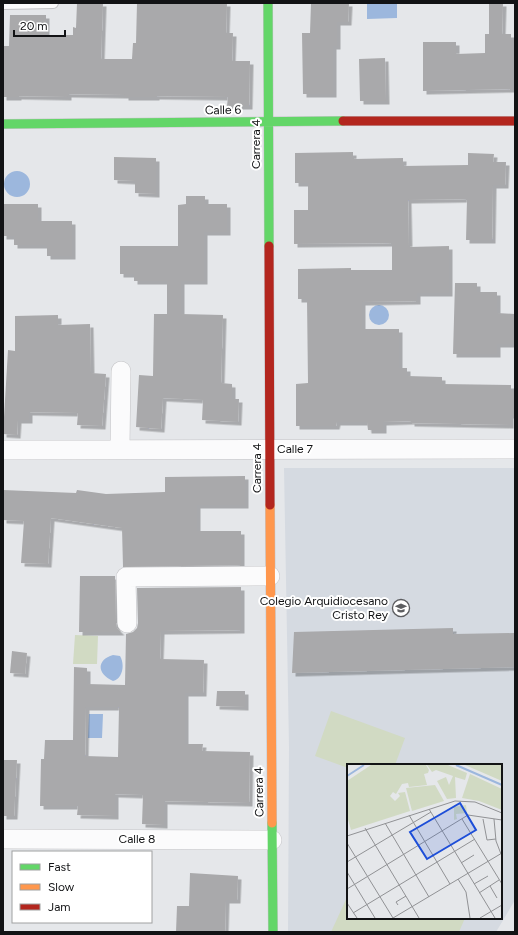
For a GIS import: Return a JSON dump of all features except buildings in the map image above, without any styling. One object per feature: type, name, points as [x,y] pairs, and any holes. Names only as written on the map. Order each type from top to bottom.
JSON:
[{"type":"street","name":"Carrera 4","points":[[268,3],[269,449],[273,932]]},
{"type":"street","name":"Calle 6","points":[[3,124],[515,120]]},
{"type":"street","points":[[120,449],[121,371]]},
{"type":"street","name":"Calle 7","points":[[3,450],[515,449]]},
{"type":"street","points":[[127,623],[126,576],[270,576]]},
{"type":"street","name":"Calle 8","points":[[3,839],[272,840]]},
{"type":"lane","points":[[3,4],[53,3]]},
{"type":"shaded area","name":"Colegio Arquidiocesano Cristo Rey","points":[[284,468],[515,468],[515,900],[496,932],[288,932],[289,747]]},
{"type":"green space","points":[[75,635],[98,636],[97,664],[73,664]]},
{"type":"green space","points":[[331,711],[405,738],[395,764],[347,764],[347,768],[315,756]]},
{"type":"green space","points":[[347,897],[347,919],[465,919],[459,932],[331,932]]},
{"type":"water","points":[[367,4],[397,4],[397,18],[367,19]]},
{"type":"water","points":[[17,171],[26,175],[30,184],[26,193],[17,197],[8,193],[4,184],[8,175]]},
{"type":"water","points":[[379,305],[386,308],[389,315],[386,322],[379,325],[372,322],[369,315],[372,308]]},
{"type":"water","points":[[113,655],[120,656],[123,667],[119,677],[113,681],[101,671],[101,664],[107,657]]},
{"type":"water","points":[[89,714],[103,714],[102,738],[88,738]]},
{"type":"traffic: fast","points":[[268,3],[269,246]]},
{"type":"traffic: fast","points":[[3,124],[343,121]]},
{"type":"traffic: fast","points":[[272,823],[273,932]]},
{"type":"traffic: slow","points":[[270,505],[272,823]]},
{"type":"traffic: jam","points":[[343,121],[515,121]]},
{"type":"traffic: jam","points":[[269,246],[270,505]]},
{"type":"place","name":"Colegio Arquidiocesano Cristo Rey","points":[[401,608]]}]
